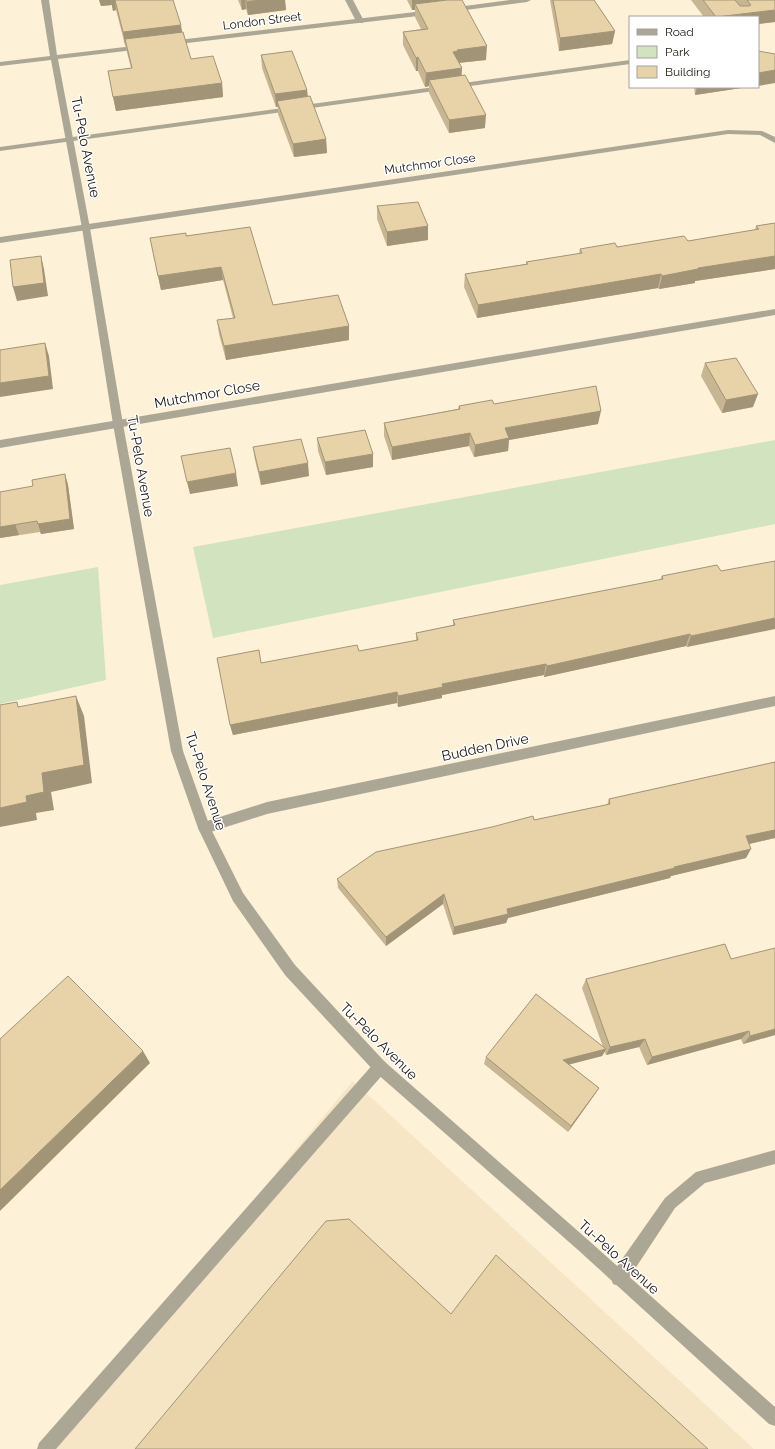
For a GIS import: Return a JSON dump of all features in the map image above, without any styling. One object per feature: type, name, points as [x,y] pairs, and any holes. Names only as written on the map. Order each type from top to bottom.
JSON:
[{"type":"street","name":"Tu-Pelo Avenue","points":[[45,0],[54,57],[86,228],[118,424],[177,751],[204,828],[238,897],[290,970],[380,1067],[775,1418]]},
{"type":"street","points":[[349,0],[360,21]]},
{"type":"street","name":"London Street","points":[[166,44],[527,0]]},
{"type":"street","points":[[0,64],[150,46]]},
{"type":"street","points":[[0,149],[629,62]]},
{"type":"street","name":"Mutchmor Close","points":[[0,240],[728,132],[762,133],[775,141]]},
{"type":"street","name":"Mutchmor Close","points":[[0,444],[775,312]]},
{"type":"street","name":"Budden Drive","points":[[204,828],[267,808],[775,701]]},
{"type":"street","points":[[45,1449],[380,1067]]},
{"type":"street","points":[[619,1278],[670,1203],[701,1177],[775,1157]]},
{"type":"shaded area","points":[[353,1081],[754,1449],[45,1449]]},
{"type":"green space","points":[[775,440],[775,524],[213,638],[193,547]]},
{"type":"green space","points":[[98,567],[106,680],[0,704],[0,585]]},
{"type":"building","points":[[115,0],[173,0],[181,25],[123,32]]},
{"type":"building","points":[[246,0],[260,0],[246,2]]},
{"type":"building","points":[[447,0],[462,0],[487,46],[457,50],[458,51],[453,52],[462,68],[426,73],[418,57],[416,58],[403,32],[428,29],[415,4]]},
{"type":"building","points":[[553,0],[594,0],[615,31],[560,38]]},
{"type":"building","points":[[703,0],[735,0],[740,6],[749,6],[751,5],[747,0],[775,0],[775,10],[715,16]]},
{"type":"building","points":[[183,32],[191,59],[213,56],[222,83],[113,97],[108,71],[132,68],[125,39]]},
{"type":"building","points":[[292,51],[307,90],[275,94],[261,55]]},
{"type":"building","points":[[759,51],[775,54],[775,70],[759,73]]},
{"type":"building","points":[[465,75],[486,115],[449,120],[429,80]]},
{"type":"building","points":[[310,96],[326,139],[293,144],[277,101]]},
{"type":"building","points":[[418,202],[428,226],[387,232],[377,206]]},
{"type":"building","points":[[775,223],[775,256],[698,268],[662,276],[661,274],[478,305],[465,274],[528,264],[526,262],[582,253],[580,249],[615,243],[617,247],[684,236],[688,241],[759,229],[756,226]]},
{"type":"building","points":[[250,227],[273,305],[338,295],[349,326],[224,346],[217,320],[235,318],[221,267],[158,276],[150,238],[186,233],[186,236]]},
{"type":"building","points":[[41,256],[44,283],[13,287],[10,260]]},
{"type":"building","points":[[45,343],[49,376],[0,383],[0,350]]},
{"type":"building","points":[[736,358],[758,394],[726,400],[705,363]]},
{"type":"building","points":[[596,386],[601,411],[505,428],[509,438],[475,445],[470,433],[392,447],[384,423],[460,409],[459,406],[492,400],[494,404]]},
{"type":"building","points":[[365,430],[373,454],[325,462],[317,438]]},
{"type":"building","points":[[301,439],[308,463],[259,472],[253,447]]},
{"type":"building","points":[[230,448],[236,473],[187,482],[181,456]]},
{"type":"building","points":[[65,474],[70,519],[38,524],[37,521],[0,527],[0,492],[33,486],[32,480]]},
{"type":"building","points":[[775,561],[775,618],[691,636],[690,634],[547,666],[546,664],[442,684],[443,687],[398,696],[397,692],[230,725],[217,658],[259,650],[261,663],[357,645],[359,651],[418,640],[416,633],[455,625],[453,620],[663,579],[662,576],[717,565],[721,571]]},
{"type":"building","points":[[76,696],[84,765],[42,773],[44,792],[26,796],[27,802],[0,808],[0,705],[17,702],[18,707]]},
{"type":"building","points":[[775,762],[775,830],[746,836],[751,849],[507,909],[508,914],[454,927],[444,894],[386,937],[337,879],[376,852],[492,827],[533,816],[534,820],[610,804],[609,799]]},
{"type":"building","points":[[725,944],[731,959],[775,948],[775,1029],[750,1036],[749,1031],[652,1057],[645,1039],[610,1047],[586,979]]},
{"type":"building","points":[[68,976],[143,1051],[0,1190],[0,1039]]},
{"type":"building","points":[[536,994],[606,1049],[563,1060],[599,1088],[571,1126],[486,1057]]},
{"type":"building","points":[[349,1219],[451,1314],[496,1255],[708,1449],[135,1449],[326,1221]]}]
